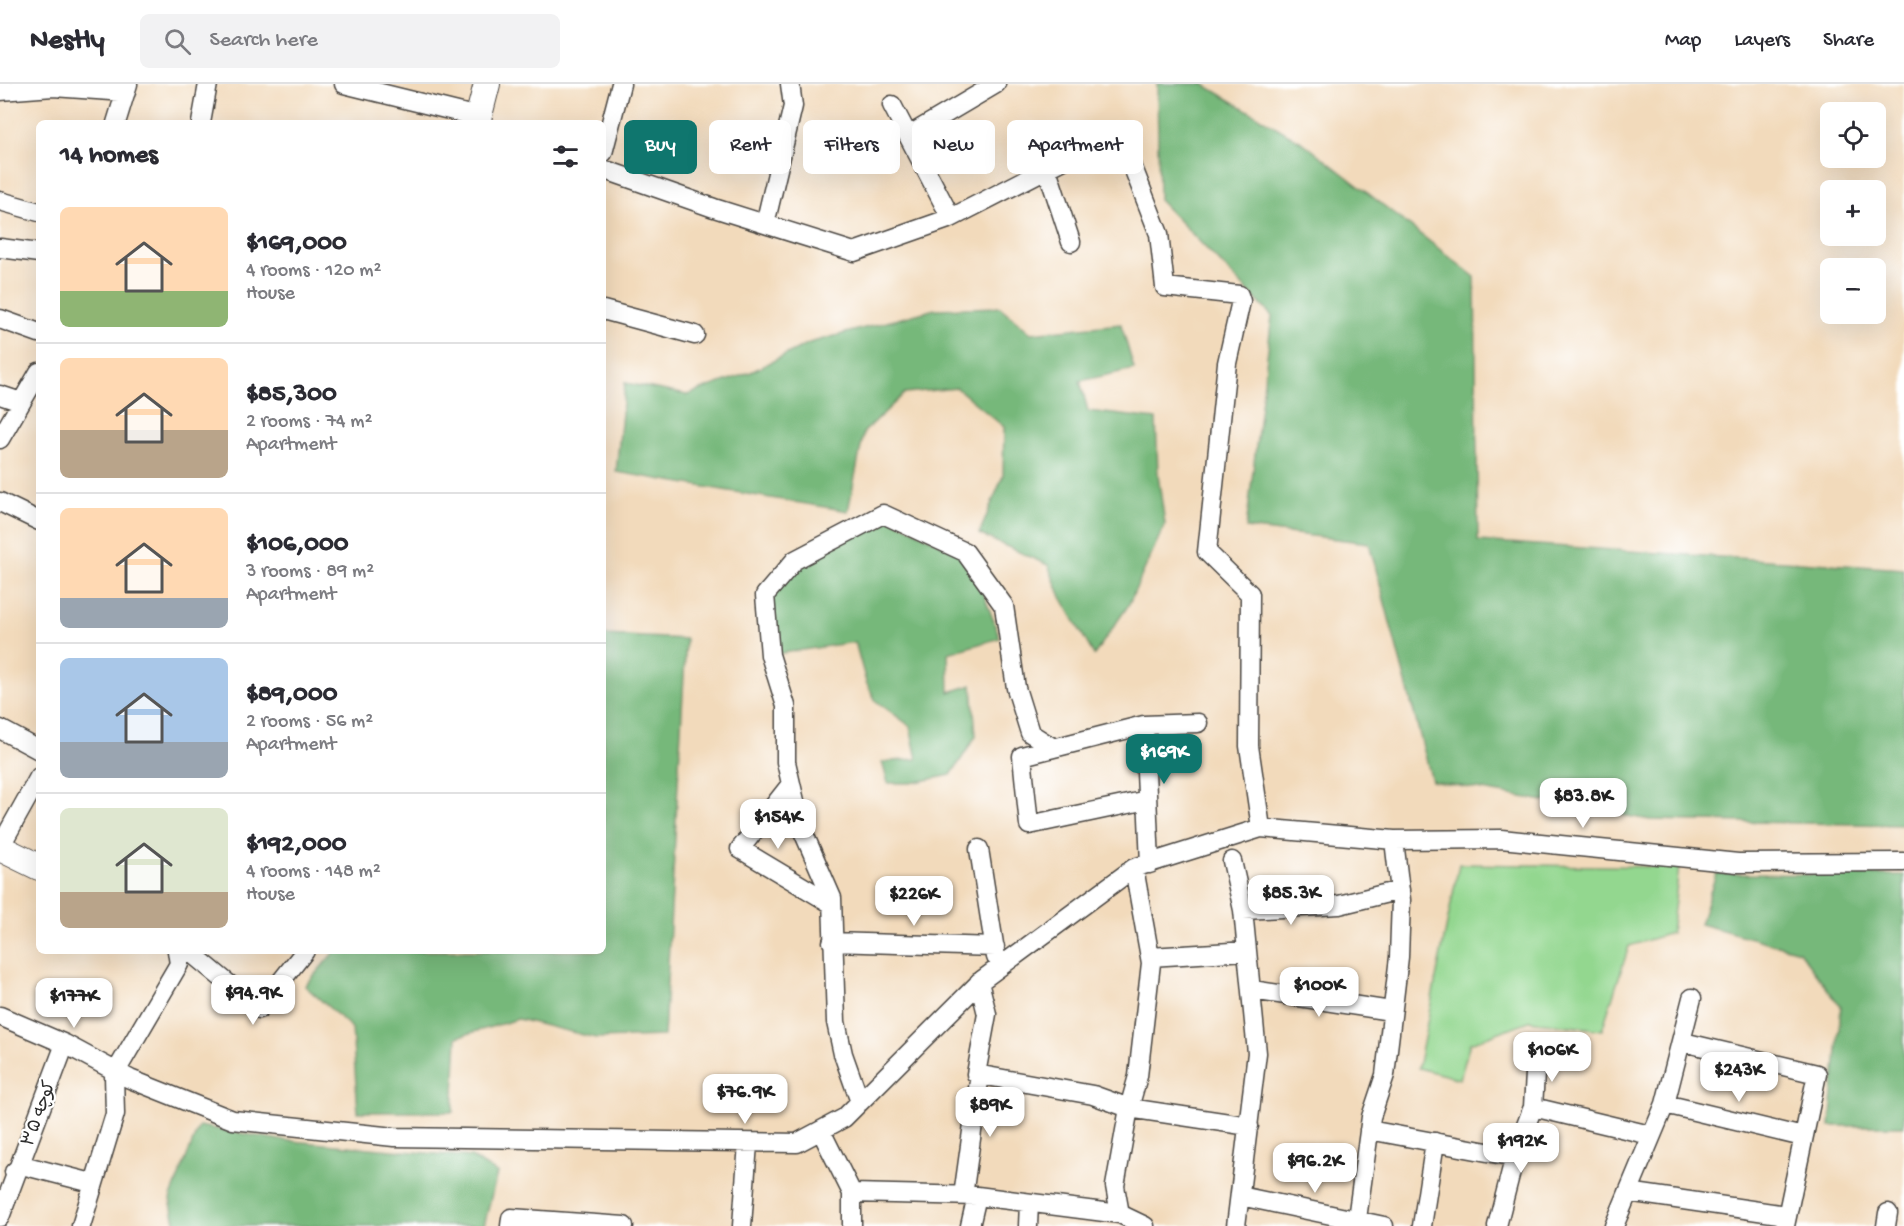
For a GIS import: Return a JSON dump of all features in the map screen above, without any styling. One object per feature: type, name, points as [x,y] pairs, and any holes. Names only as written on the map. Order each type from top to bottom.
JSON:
[{"type":"street","points":[[202,120],[208,84]]},
{"type":"street","points":[[344,84],[478,120],[487,84]]},
{"type":"street","points":[[606,142],[621,84]]},
{"type":"street","points":[[765,224],[793,106],[790,84]]},
{"type":"street","points":[[908,136],[965,92],[996,84]]},
{"type":"street","points":[[0,91],[53,87],[127,88],[117,120]]},
{"type":"street","points":[[892,105],[951,218]]},
{"type":"street","points":[[606,170],[854,252],[951,218],[1037,174]]},
{"type":"street","points":[[1049,174],[1071,242]]},
{"type":"street","points":[[1136,174],[1159,234],[1165,287],[1239,295],[1241,301],[1227,363],[1207,552],[1250,594],[1249,746],[1261,828]]},
{"type":"street","points":[[0,201],[36,211]]},
{"type":"street","points":[[0,248],[36,253]]},
{"type":"street","points":[[606,311],[694,335]]},
{"type":"street","points":[[0,320],[36,332]]},
{"type":"street","points":[[0,439],[36,377]]},
{"type":"street","points":[[0,395],[21,402]]},
{"type":"street","points":[[0,502],[36,520]]},
{"type":"street","points":[[860,1102],[843,1054],[836,1022],[832,904],[801,827],[786,762],[786,706],[770,655],[765,595],[795,560],[883,514],[966,552],[1004,606],[1016,688],[1030,733],[1052,747]]},
{"type":"street","points":[[1147,800],[1029,825],[1022,756],[1144,725],[1198,723]]},
{"type":"street","points":[[1119,1214],[1115,1186],[1129,1108],[1138,1076],[1150,957],[1142,866],[1147,800],[1144,725]]},
{"type":"street","points":[[0,729],[36,748]]},
{"type":"street","points":[[36,782],[0,848],[36,866]]},
{"type":"street","points":[[791,784],[740,849],[832,904]]},
{"type":"street","points":[[0,1016],[65,1044],[116,1071],[233,1120],[394,1137],[797,1143],[844,1118],[979,982],[1142,866],[1261,828],[1394,840],[1501,839],[1738,863],[1904,862]]},
{"type":"street","points":[[1356,1224],[1370,1130],[1385,1075],[1399,957],[1400,890],[1394,840]]},
{"type":"street","points":[[978,849],[998,968]]},
{"type":"street","points":[[1232,861],[1243,910],[1257,1053],[1236,1226]]},
{"type":"street","points":[[1243,910],[1339,906],[1400,890]]},
{"type":"street","points":[[832,942],[994,947]]},
{"type":"street","points":[[1150,957],[1247,951]]},
{"type":"street","points":[[81,1226],[92,1183],[115,1114],[116,1071],[180,964],[178,954]]},
{"type":"street","points":[[193,954],[259,1009],[303,954]]},
{"type":"street","points":[[979,982],[987,1014],[976,1074],[1093,1095],[1129,1108],[1249,1126]]},
{"type":"street","points":[[1252,990],[1391,1011]]},
{"type":"street","points":[[1614,1226],[1650,1135],[1665,1104],[1683,1042],[1692,998]]},
{"type":"street","points":[[1628,1192],[1786,1221],[1817,1074],[1683,1042]]},
{"type":"street","name":"کوچه ۳۵","points":[[0,1217],[22,1165],[65,1044]]},
{"type":"street","points":[[1497,1226],[1516,1152],[1533,1107],[1536,1057]]},
{"type":"street","points":[[970,1226],[970,1196],[980,1074]]},
{"type":"street","points":[[1665,1104],[1803,1137]]},
{"type":"street","points":[[1533,1107],[1650,1135]]},
{"type":"street","points":[[1370,1130],[1514,1157],[1516,1152]]},
{"type":"street","points":[[821,1131],[852,1193],[852,1226]]},
{"type":"street","points":[[1422,1226],[1436,1142]]},
{"type":"street","points":[[742,1226],[748,1143]]},
{"type":"street","points":[[0,1185],[22,1165],[92,1183]]},
{"type":"street","points":[[852,1193],[970,1196],[1119,1214],[1145,1226]]},
{"type":"street","points":[[1240,1196],[1356,1224],[1384,1226]]},
{"type":"street","points":[[1028,1226],[1029,1203]]},
{"type":"street","points":[[510,1222],[624,1226]]},
{"type":"green space","points":[[1157,84],[1203,84],[1305,144],[1475,277],[1478,541],[1904,569],[1904,825],[1650,820],[1432,781],[1369,543],[1246,528],[1272,316],[1159,200]]},
{"type":"green space","points":[[1000,307],[1031,333],[1121,324],[1134,369],[1080,381],[1088,411],[1156,419],[1158,475],[1165,524],[1128,606],[1094,655],[1061,597],[1048,565],[979,534],[1003,476],[1004,427],[957,388],[905,393],[864,432],[848,511],[616,472],[625,383],[687,395],[751,372],[809,343],[935,309]]},
{"type":"green space","points":[[883,514],[971,560],[1000,638],[948,653],[949,692],[972,685],[976,736],[951,775],[911,783],[888,783],[882,762],[917,759],[910,726],[876,701],[866,682],[855,642],[770,655],[765,595],[795,560]]},
{"type":"green space","points":[[606,635],[686,639],[664,1036],[596,1038],[518,1019],[457,1037],[453,1112],[358,1112],[352,1028],[305,986],[332,954],[606,954]]},
{"type":"green space","points":[[1459,864],[1679,867],[1671,933],[1629,946],[1602,1030],[1529,1021],[1470,1043],[1460,1079],[1418,1068]]},
{"type":"green space","points":[[1716,874],[1904,875],[1904,1126],[1830,1126],[1841,1007],[1799,951],[1700,924]]},
{"type":"green space","points":[[199,1126],[280,1140],[471,1157],[497,1173],[484,1226],[176,1226],[170,1199]]}]
